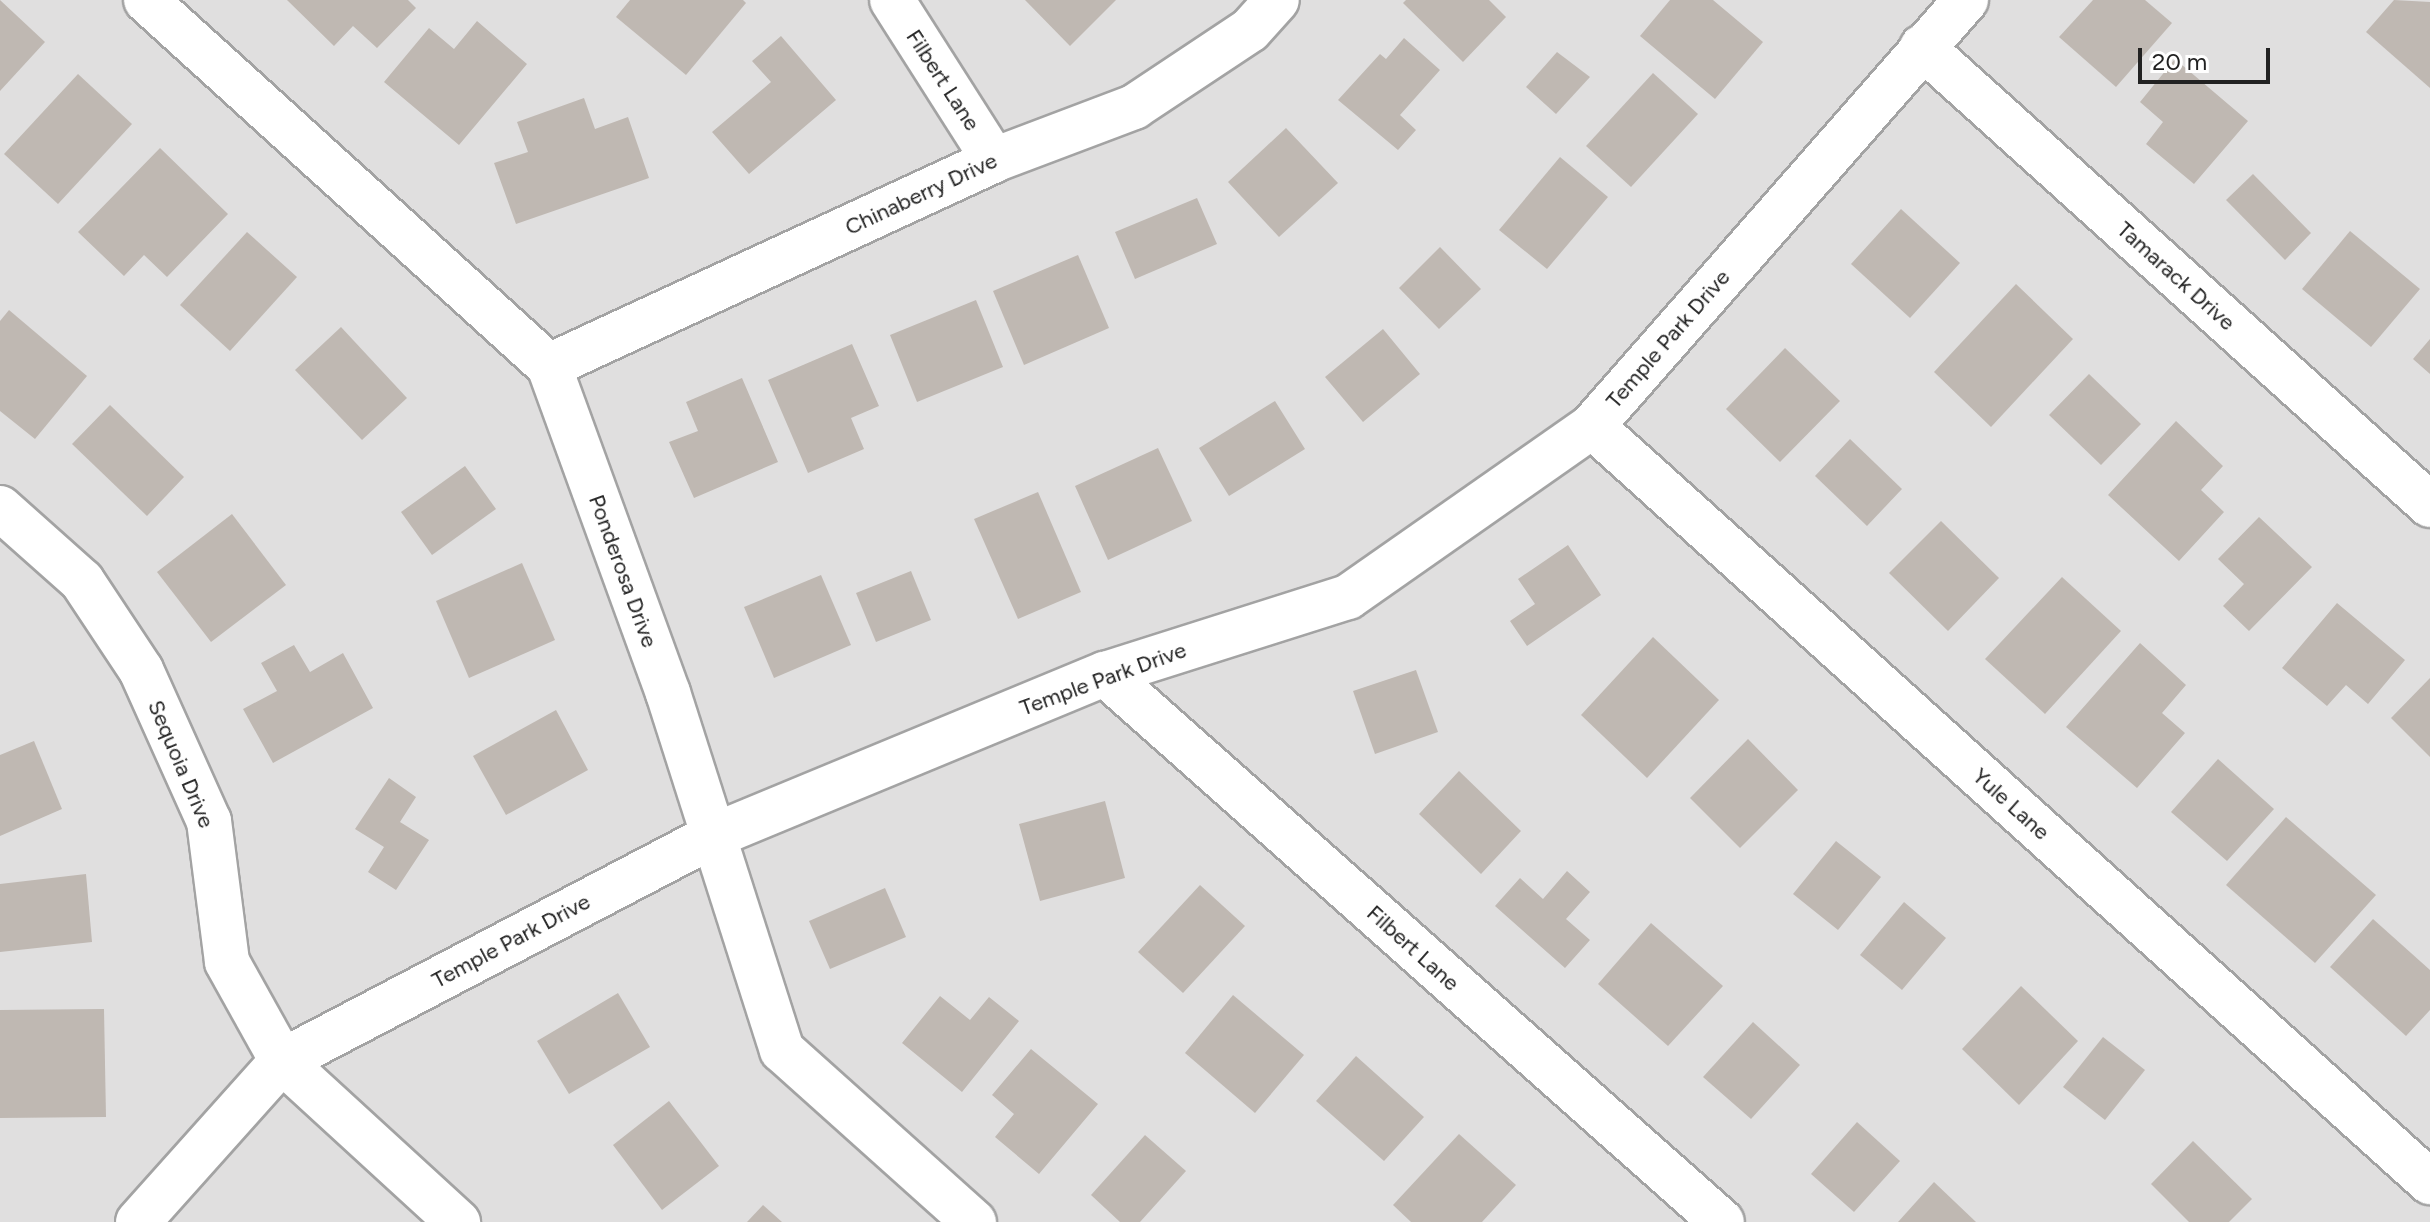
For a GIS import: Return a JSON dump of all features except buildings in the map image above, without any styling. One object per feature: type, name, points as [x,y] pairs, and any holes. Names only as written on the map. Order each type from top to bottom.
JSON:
[{"type":"street","name":"Ponderosa Drive","points":[[146,0],[549,366],[668,693],[782,1050],[974,1222]]},
{"type":"street","name":"Filbert Lane","points":[[892,0],[994,160]]},
{"type":"street","name":"Chinaberry Drive","points":[[549,366],[994,160],[1134,107],[1250,30],[1277,0]]},
{"type":"street","name":"Temple Park Drive","points":[[138,1222],[282,1061],[713,836],[1105,674],[1348,597],[1592,426],[1966,0]]},
{"type":"street","name":"Tamarack Drive","points":[[1922,47],[2430,505]]},
{"type":"street","name":"Yule Lane","points":[[1592,426],[2430,1182]]},
{"type":"street","name":"Sequoia Drive","points":[[0,508],[82,581],[141,670],[209,821],[227,962],[282,1061],[458,1222]]},
{"type":"street","name":"Filbert Lane","points":[[1105,674],[1722,1222]]},
{"type":"shaded area","points":[[0,0],[2430,0],[2430,1222],[0,1222]]}]
